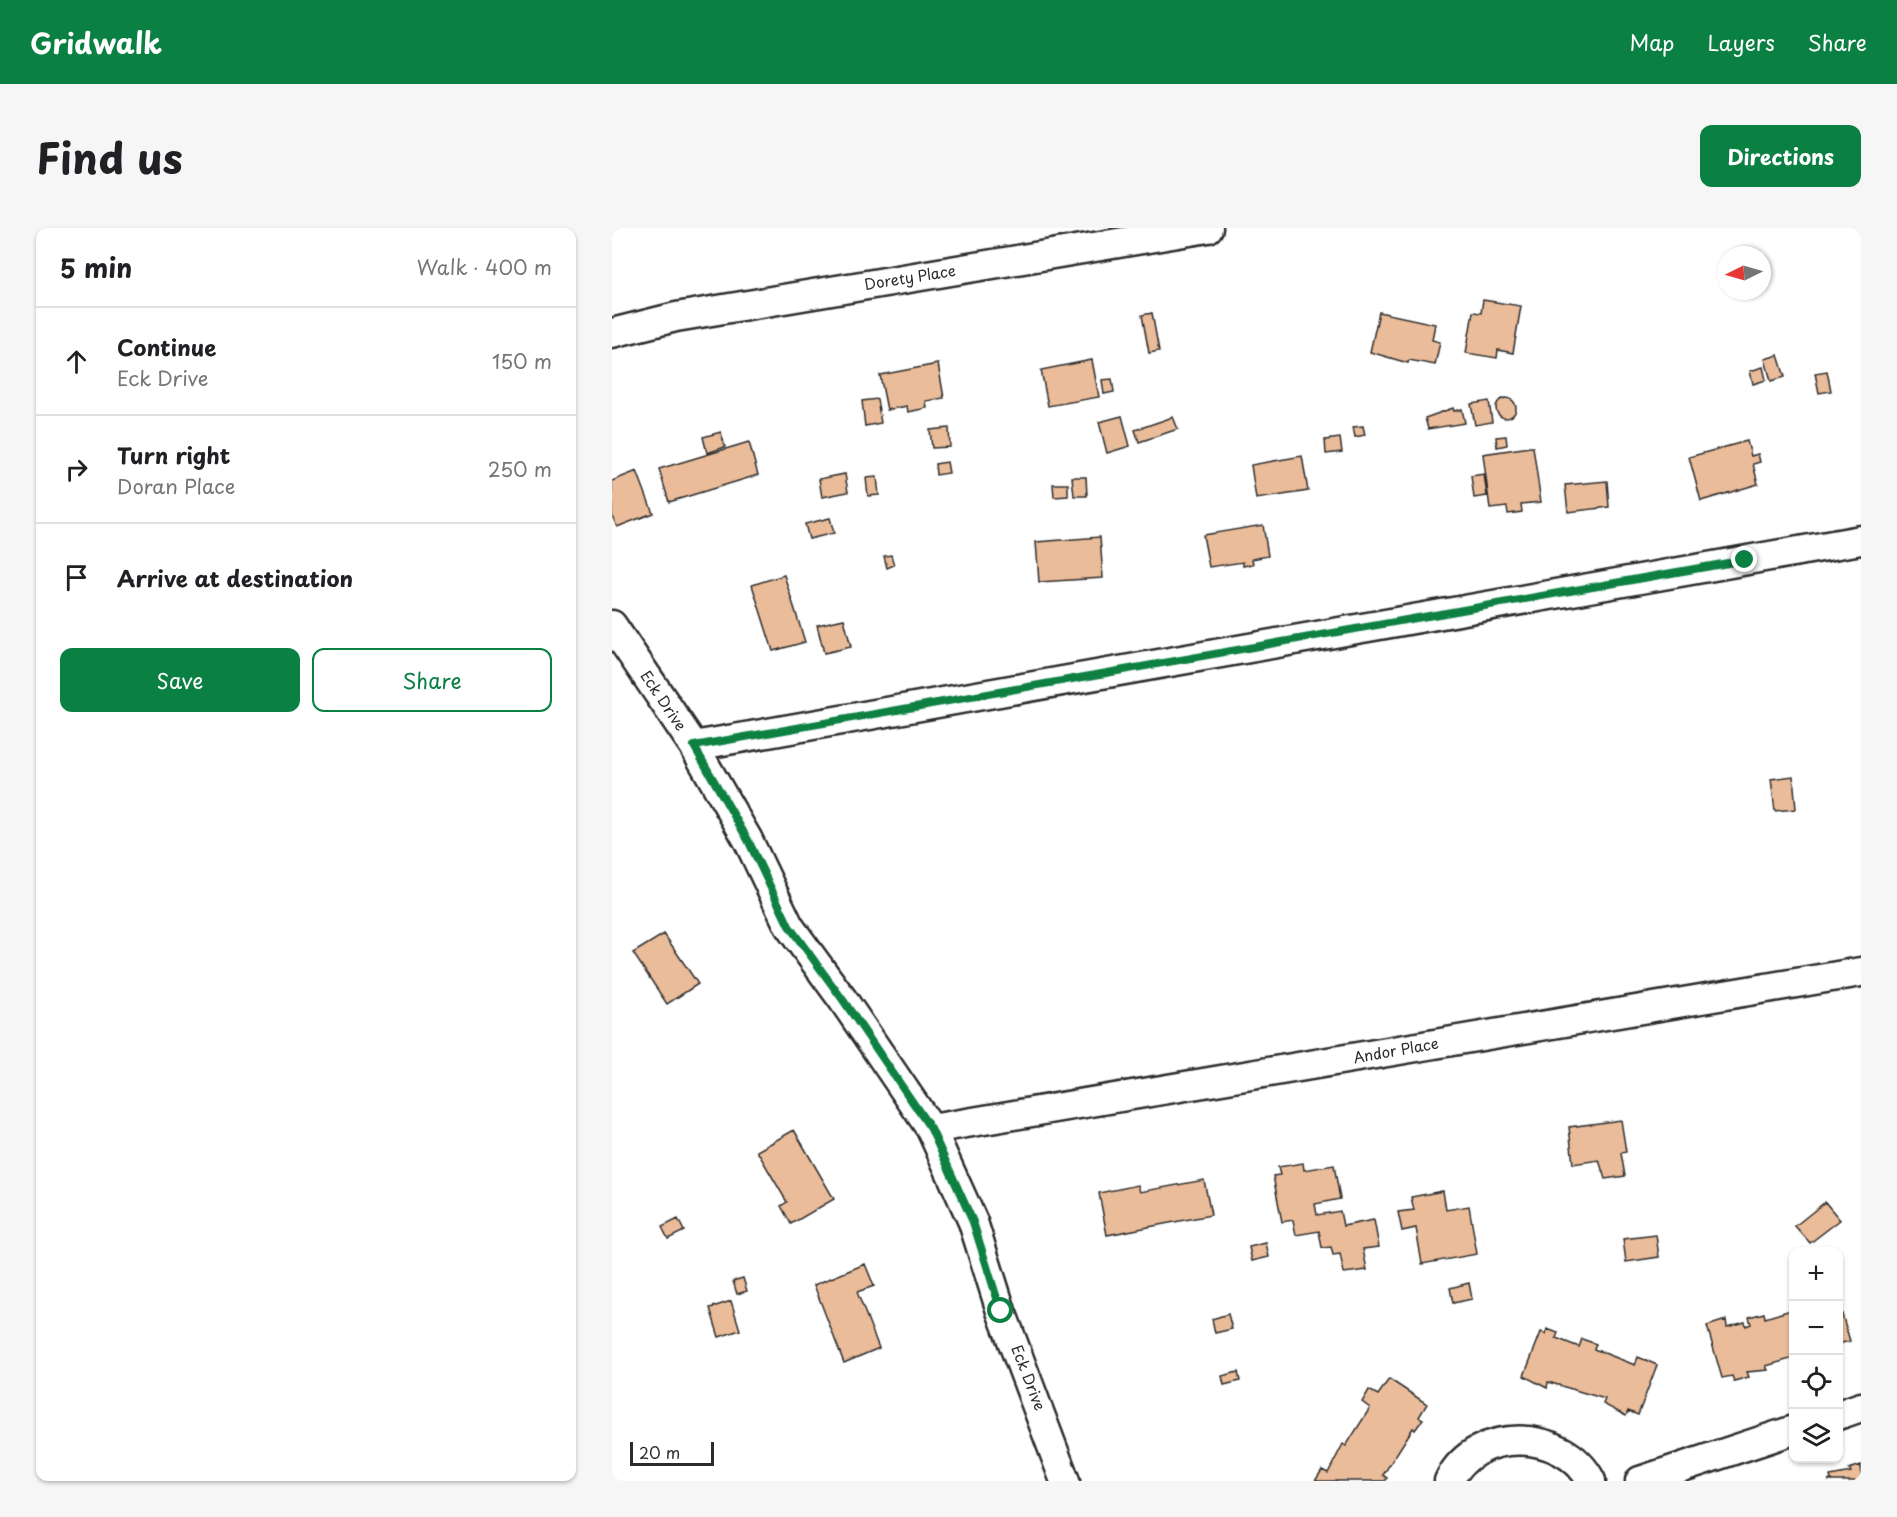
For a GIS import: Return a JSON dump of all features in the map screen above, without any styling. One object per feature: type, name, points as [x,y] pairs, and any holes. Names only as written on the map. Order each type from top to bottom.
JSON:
[{"type":"street","name":"Dorety Place","points":[[612,333],[687,315],[1208,228]]},
{"type":"street","points":[[694,746],[1861,540]]},
{"type":"street","name":"Eck Drive","points":[[612,625],[694,746],[748,840],[789,926],[843,1000],[931,1129],[973,1222],[1001,1311],[1038,1404],[1065,1481]]},
{"type":"street","name":"Andor Place","points":[[931,1129],[1861,972]]},
{"type":"street","points":[[1843,1414],[1861,1407]]},
{"type":"street","points":[[1640,1481],[1789,1432]]},
{"type":"street","points":[[1449,1481],[1467,1459],[1486,1447],[1508,1441],[1531,1440],[1553,1446],[1572,1458],[1591,1481]]},
{"type":"building","points":[[1483,300],[1521,306],[1513,353],[1498,350],[1497,358],[1466,353],[1473,312],[1481,313]]},
{"type":"building","points":[[1379,312],[1435,324],[1432,340],[1440,342],[1435,365],[1409,360],[1408,363],[1370,352]]},
{"type":"building","points":[[1152,313],[1159,351],[1149,353],[1142,315]]},
{"type":"building","points":[[1778,355],[1785,377],[1771,381],[1765,359]]},
{"type":"building","points":[[1092,360],[1099,397],[1048,406],[1041,370]]},
{"type":"building","points":[[938,364],[944,398],[926,401],[927,408],[908,412],[907,406],[887,410],[880,375]]},
{"type":"building","points":[[1763,367],[1766,380],[1753,384],[1750,371]]},
{"type":"building","points":[[1827,371],[1831,391],[1819,393],[1815,373]]},
{"type":"building","points":[[1112,379],[1114,392],[1104,394],[1102,380]]},
{"type":"building","points":[[1506,398],[1513,401],[1516,408],[1513,415],[1506,418],[1499,415],[1496,408],[1499,401]]},
{"type":"building","points":[[877,399],[881,423],[865,426],[862,401]]},
{"type":"building","points":[[1489,401],[1492,422],[1475,425],[1471,404]]},
{"type":"building","points":[[1453,408],[1454,411],[1462,409],[1465,423],[1428,429],[1425,418]]},
{"type":"building","points":[[1122,416],[1130,446],[1107,453],[1099,422]]},
{"type":"building","points":[[1173,417],[1178,429],[1139,442],[1135,430]]},
{"type":"building","points":[[1363,426],[1365,435],[1355,437],[1353,427]]},
{"type":"building","points":[[949,428],[950,447],[932,448],[930,430]]},
{"type":"building","points":[[721,432],[725,447],[707,453],[703,437]]},
{"type":"building","points":[[1506,436],[1507,445],[1497,447],[1496,437]]},
{"type":"building","points":[[1340,438],[1342,452],[1326,454],[1325,440]]},
{"type":"building","points":[[1747,441],[1751,456],[1758,454],[1760,462],[1753,464],[1758,484],[1701,501],[1689,457]]},
{"type":"building","points":[[749,442],[758,475],[669,502],[659,469]]},
{"type":"building","points":[[1533,447],[1541,502],[1521,504],[1522,512],[1508,514],[1507,507],[1490,509],[1483,454]]},
{"type":"building","points":[[1302,456],[1308,491],[1256,499],[1251,465]]},
{"type":"building","points":[[947,462],[949,473],[936,475],[935,464]]},
{"type":"building","points":[[637,471],[653,513],[617,527],[612,515],[612,481]]},
{"type":"building","points":[[845,474],[848,492],[822,497],[819,479]]},
{"type":"building","points":[[1484,474],[1487,496],[1474,498],[1471,476]]},
{"type":"building","points":[[877,477],[879,495],[868,496],[866,478]]},
{"type":"building","points":[[1072,477],[1086,477],[1087,496],[1074,496]]},
{"type":"building","points":[[1607,481],[1609,507],[1568,512],[1565,485]]},
{"type":"building","points":[[1053,484],[1068,484],[1068,496],[1054,497]]},
{"type":"building","points":[[830,518],[834,533],[809,539],[805,524]]},
{"type":"building","points":[[1263,525],[1268,556],[1252,559],[1253,564],[1243,566],[1243,562],[1209,567],[1203,535]]},
{"type":"building","points":[[1100,537],[1103,578],[1039,582],[1036,542]]},
{"type":"building","points":[[891,555],[894,565],[887,568],[884,556]]},
{"type":"building","points":[[784,575],[805,642],[773,651],[752,585]]},
{"type":"building","points":[[844,619],[851,647],[824,653],[817,625]]},
{"type":"building","points":[[1793,776],[1796,809],[1775,811],[1771,779]]},
{"type":"building","points":[[664,934],[698,984],[667,1004],[633,953]]},
{"type":"building","points":[[1621,1120],[1626,1152],[1621,1153],[1625,1176],[1605,1179],[1599,1160],[1573,1164],[1569,1127]]},
{"type":"building","points":[[794,1130],[834,1199],[791,1224],[781,1206],[787,1202],[757,1151]]},
{"type":"building","points":[[1303,1163],[1304,1170],[1334,1165],[1340,1199],[1315,1204],[1317,1215],[1340,1211],[1343,1226],[1374,1220],[1379,1247],[1363,1249],[1367,1270],[1344,1273],[1340,1254],[1333,1255],[1331,1247],[1322,1248],[1319,1231],[1296,1235],[1293,1220],[1282,1222],[1273,1176],[1280,1175],[1278,1167]]},
{"type":"building","points":[[1204,1180],[1211,1215],[1107,1235],[1099,1193],[1138,1185],[1140,1192]]},
{"type":"building","points":[[1443,1191],[1446,1210],[1469,1206],[1477,1254],[1422,1264],[1416,1228],[1402,1231],[1398,1212],[1414,1210],[1411,1197]]},
{"type":"building","points":[[1825,1202],[1840,1220],[1810,1243],[1795,1226]]},
{"type":"building","points":[[678,1219],[684,1231],[668,1239],[662,1227]]},
{"type":"building","points":[[1656,1235],[1659,1257],[1626,1262],[1623,1239]]},
{"type":"building","points":[[1266,1243],[1269,1257],[1252,1261],[1249,1247]]},
{"type":"building","points":[[865,1264],[874,1286],[857,1292],[879,1348],[844,1363],[814,1285]]},
{"type":"building","points":[[743,1278],[747,1291],[737,1294],[733,1281]]},
{"type":"building","points":[[1469,1283],[1472,1299],[1453,1303],[1450,1288]]},
{"type":"building","points":[[731,1301],[740,1330],[719,1337],[710,1308]]},
{"type":"building","points":[[1789,1311],[1789,1359],[1766,1366],[1768,1370],[1747,1372],[1749,1377],[1734,1381],[1732,1376],[1722,1378],[1707,1326],[1726,1320],[1727,1327],[1745,1322],[1746,1326],[1751,1324],[1749,1317],[1764,1313],[1765,1318]]},
{"type":"building","points":[[1228,1314],[1232,1329],[1215,1333],[1212,1319]]},
{"type":"building","points":[[1843,1318],[1850,1341],[1843,1343]]},
{"type":"building","points":[[1547,1329],[1558,1333],[1556,1338],[1579,1347],[1582,1339],[1596,1344],[1594,1349],[1635,1365],[1638,1357],[1657,1365],[1638,1415],[1628,1411],[1626,1416],[1603,1404],[1605,1399],[1548,1382],[1547,1388],[1524,1376],[1541,1332],[1546,1334]]},
{"type":"building","points":[[1238,1372],[1240,1381],[1224,1385],[1222,1376]]},
{"type":"building","points":[[1389,1379],[1427,1404],[1419,1417],[1423,1419],[1415,1430],[1413,1428],[1383,1475],[1387,1478],[1385,1481],[1315,1481],[1322,1470],[1328,1473],[1343,1444],[1346,1446],[1370,1408],[1362,1402],[1369,1390],[1378,1395]]},
{"type":"building","points":[[1861,1465],[1861,1481],[1828,1481],[1831,1480],[1830,1476],[1851,1472],[1849,1469]]},
{"type":"route","points":[[1001,1311],[973,1222],[931,1129],[843,1000],[789,926],[748,840],[694,746],[1745,560]]}]
